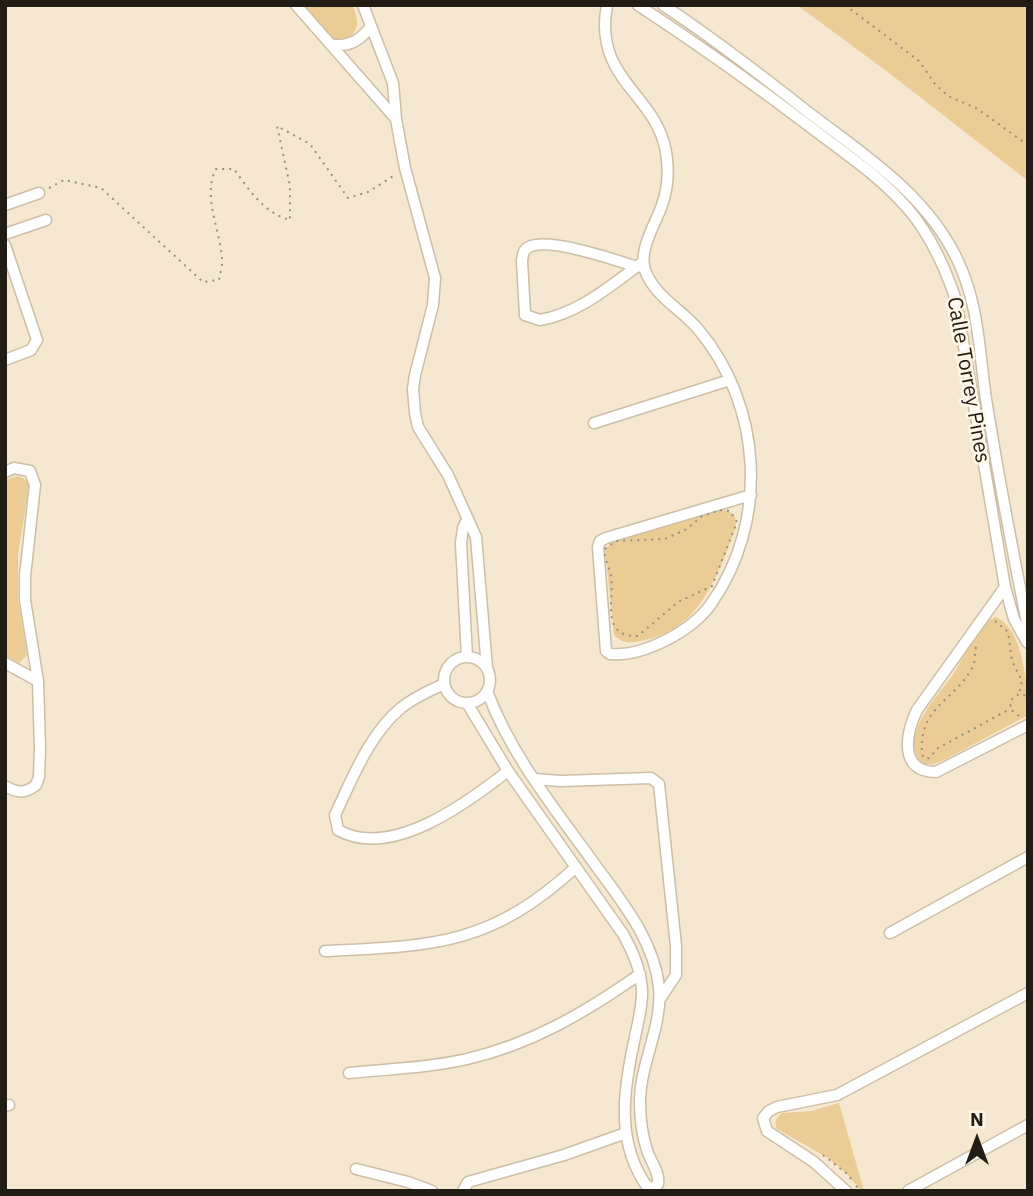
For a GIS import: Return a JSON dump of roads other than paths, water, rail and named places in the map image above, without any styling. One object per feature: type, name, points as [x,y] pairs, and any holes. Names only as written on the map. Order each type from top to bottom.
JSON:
[{"type":"street","points":[[296,5],[396,119]]},
{"type":"street","points":[[363,5],[393,83],[405,168],[429,249],[436,289],[415,375],[415,413],[418,427],[448,475],[476,537],[487,668],[490,676],[487,691],[482,697],[467,703],[452,698],[444,684],[444,676],[452,662],[467,657],[482,662],[487,668]]},
{"type":"street","points":[[607,5],[605,32],[610,56],[622,80],[655,121],[666,152],[667,188],[640,265],[582,304],[540,320],[525,314],[522,261],[523,252],[528,247],[555,246],[640,265],[655,287],[698,329],[716,353],[730,380],[745,419],[749,438],[751,495],[745,531],[735,561],[706,612],[682,632],[661,643],[620,654],[610,654],[606,650],[600,541],[751,495]]},
{"type":"street","name":"Calle Torrey Pines","points":[[638,5],[753,83],[844,152],[900,200],[940,257],[956,300],[1005,587],[1014,619],[1028,643]]},
{"type":"street","name":"Calle Torrey Pines","points":[[663,5],[736,55],[901,184],[928,212],[946,239],[968,284],[976,311],[986,398],[1027,623],[1028,643]]},
{"type":"street","points":[[330,44],[343,45],[353,42],[370,26]]},
{"type":"street","points":[[5,205],[39,193]]},
{"type":"street","points":[[5,234],[46,220]]},
{"type":"street","points":[[5,245],[37,340],[31,349],[5,360]]},
{"type":"street","points":[[594,423],[730,380]]},
{"type":"street","points":[[5,472],[14,468],[30,471],[35,485],[25,600],[38,681],[39,777],[36,785],[29,790],[15,792],[5,786]]},
{"type":"street","points":[[467,520],[461,543],[467,657]]},
{"type":"street","points":[[1005,587],[917,710],[909,733],[909,756],[920,770],[936,772],[1026,720]]},
{"type":"street","points":[[5,663],[38,681]]},
{"type":"street","points":[[444,684],[413,699],[400,709],[378,734],[335,815],[338,830],[355,837],[367,838],[411,830],[446,815],[508,771]]},
{"type":"street","points":[[467,703],[508,771],[623,934],[637,961],[641,1004],[624,1097],[626,1133],[645,1184],[648,1188],[655,1187],[659,1180],[647,1150],[640,1103],[641,1084],[659,999],[651,955],[634,920],[503,732],[487,691]]},
{"type":"street","points":[[534,779],[561,782],[651,778],[659,784],[676,946],[676,975],[659,999]]},
{"type":"street","points":[[890,933],[1028,857]]},
{"type":"street","points":[[325,951],[423,945],[480,931],[529,906],[576,867]]},
{"type":"street","points":[[349,1073],[452,1062],[522,1042],[580,1014],[640,974]]},
{"type":"street","points":[[846,1191],[814,1162],[767,1131],[764,1118],[768,1111],[837,1095],[1028,993]]},
{"type":"street","points":[[908,1191],[1028,1125]]},
{"type":"street","points":[[463,1191],[468,1182],[564,1155],[626,1133]]},
{"type":"street","points":[[356,1169],[432,1191]]}]
